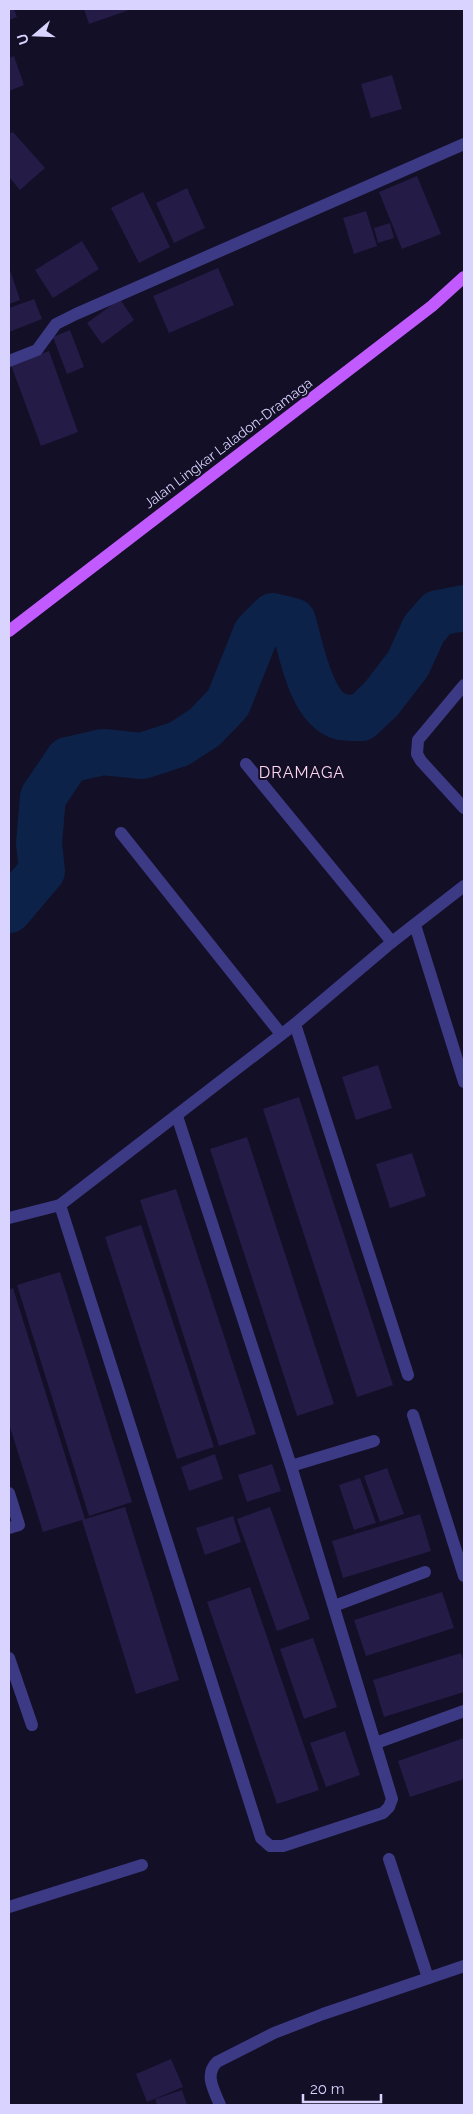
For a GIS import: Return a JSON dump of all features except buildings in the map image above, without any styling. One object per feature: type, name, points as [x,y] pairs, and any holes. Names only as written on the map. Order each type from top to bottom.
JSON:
[{"type":"main road","name":"Jalan Lingkar Laladon-Dramaga","points":[[9,631],[432,306],[464,277]]},
{"type":"street","points":[[9,361],[37,350],[56,324],[76,314],[464,144]]},
{"type":"street","points":[[464,685],[418,740],[416,746],[421,761],[464,808]]},
{"type":"street","points":[[246,764],[392,942]]},
{"type":"street","points":[[121,832],[281,1034]]},
{"type":"street","points":[[9,1218],[60,1205],[295,1024],[392,942],[464,886]]},
{"type":"street","points":[[415,925],[464,1082]]},
{"type":"street","points":[[295,1024],[408,1375]]},
{"type":"street","points":[[60,1205],[261,1838],[270,1846],[283,1846],[383,1813],[392,1799],[376,1743],[290,1466],[177,1116]]},
{"type":"street","points":[[413,1415],[464,1576]]},
{"type":"street","points":[[290,1466],[374,1441]]},
{"type":"street","points":[[9,1493],[19,1525],[9,1528]]},
{"type":"street","points":[[334,1606],[425,1572]]},
{"type":"street","points":[[9,1658],[32,1725]]},
{"type":"street","points":[[376,1743],[464,1711]]},
{"type":"street","points":[[389,1859],[428,1978]]},
{"type":"street","points":[[9,1907],[142,1865]]},
{"type":"street","points":[[220,2105],[209,2076],[211,2067],[218,2062],[274,2033],[464,1966]]},
{"type":"waterway","points":[[9,910],[42,871],[39,843],[43,797],[68,760],[103,752],[142,756],[179,744],[205,727],[228,703],[256,633],[273,616],[293,621],[308,676],[322,702],[330,711],[341,717],[361,718],[381,699],[408,664],[424,629],[438,613],[464,608]]},
{"type":"district","name":"DRAMAGA","points":[[302,772]]}]
